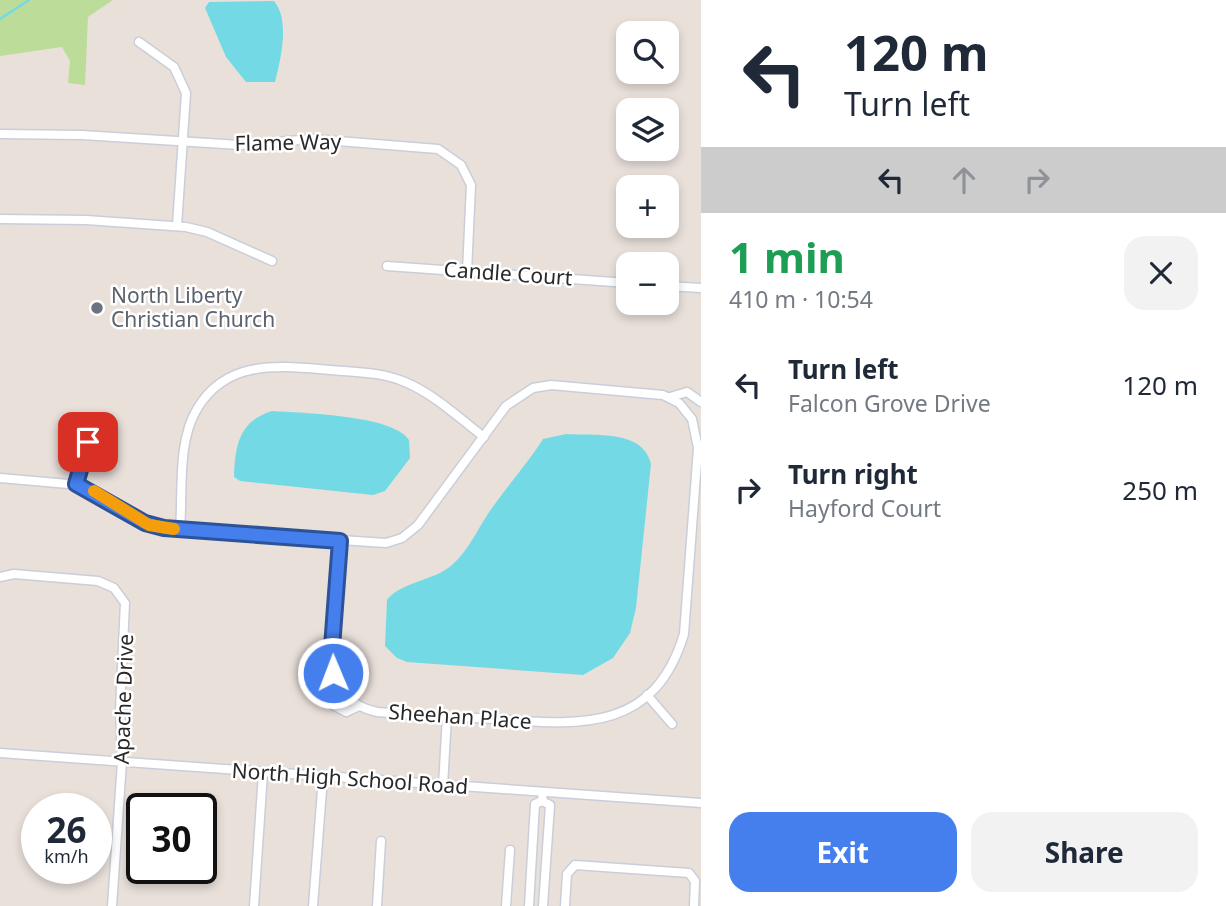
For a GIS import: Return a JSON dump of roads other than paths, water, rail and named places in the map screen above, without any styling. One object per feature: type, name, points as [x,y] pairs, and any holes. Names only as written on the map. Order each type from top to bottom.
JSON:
[{"type":"street","points":[[139,42],[168,60],[180,76],[186,100],[177,226]]},
{"type":"street","name":"Flame Way","points":[[0,134],[82,135],[248,145],[313,139],[424,146],[442,150],[461,165],[471,186],[467,271]]},
{"type":"street","points":[[0,219],[78,219],[177,226],[207,232],[272,261]]},
{"type":"street","name":"Candle Court","points":[[387,266],[616,282]]},
{"type":"street","points":[[679,287],[701,288]]},
{"type":"street","points":[[180,530],[188,429],[196,410],[216,386],[237,373],[264,366],[378,374],[415,387],[484,437]]},
{"type":"street","points":[[0,478],[76,484],[149,525],[180,530],[386,543],[411,533],[511,401],[540,386],[653,393],[670,397],[684,408],[699,427],[686,626],[666,673],[647,695],[672,724]]},
{"type":"street","points":[[670,397],[687,392],[701,402]]},
{"type":"street","points":[[76,484],[93,422]]},
{"type":"street","points":[[333,677],[331,660],[340,541]]},
{"type":"street","points":[[691,560],[701,561]]},
{"type":"street","name":"Apache Drive","points":[[0,577],[14,574],[107,583],[120,593],[127,610],[120,709],[122,762],[112,906]]},
{"type":"street","name":"Sheehan Place","points":[[359,706],[351,712],[342,712],[331,704],[327,686],[333,677],[340,688],[359,706],[377,712],[563,724],[608,718],[647,695]]},
{"type":"street","points":[[443,786],[447,716]]},
{"type":"street","name":"North High School Road","points":[[0,753],[443,786],[542,796],[701,803]]},
{"type":"street","points":[[254,906],[263,773]]},
{"type":"street","points":[[313,906],[323,777]]},
{"type":"street","points":[[528,906],[535,804],[542,796],[550,805],[543,906]]},
{"type":"street","points":[[377,906],[381,841]]},
{"type":"street","points":[[506,906],[510,850]]},
{"type":"street","points":[[531,862],[545,863]]},
{"type":"street","points":[[565,906],[569,868],[575,866],[689,873],[695,881],[694,906]]},
{"type":"water","points":[[274,1],[282,18],[283,29],[282,51],[275,82],[246,82],[226,57],[205,8],[209,2]]},
{"type":"water","points":[[272,411],[324,414],[385,425],[409,440],[410,458],[385,491],[373,495],[240,481],[234,477],[241,436],[252,421]]},
{"type":"water","points":[[566,434],[604,435],[628,440],[646,453],[651,464],[636,608],[630,633],[613,658],[583,675],[407,662],[397,658],[385,646],[387,600],[400,589],[436,575],[452,565],[464,552],[492,508],[543,439]]},
{"type":"waterway","points":[[0,19],[29,0]]},
{"type":"place","name":"North Liberty Christian Church","points":[[97,308]]}]
